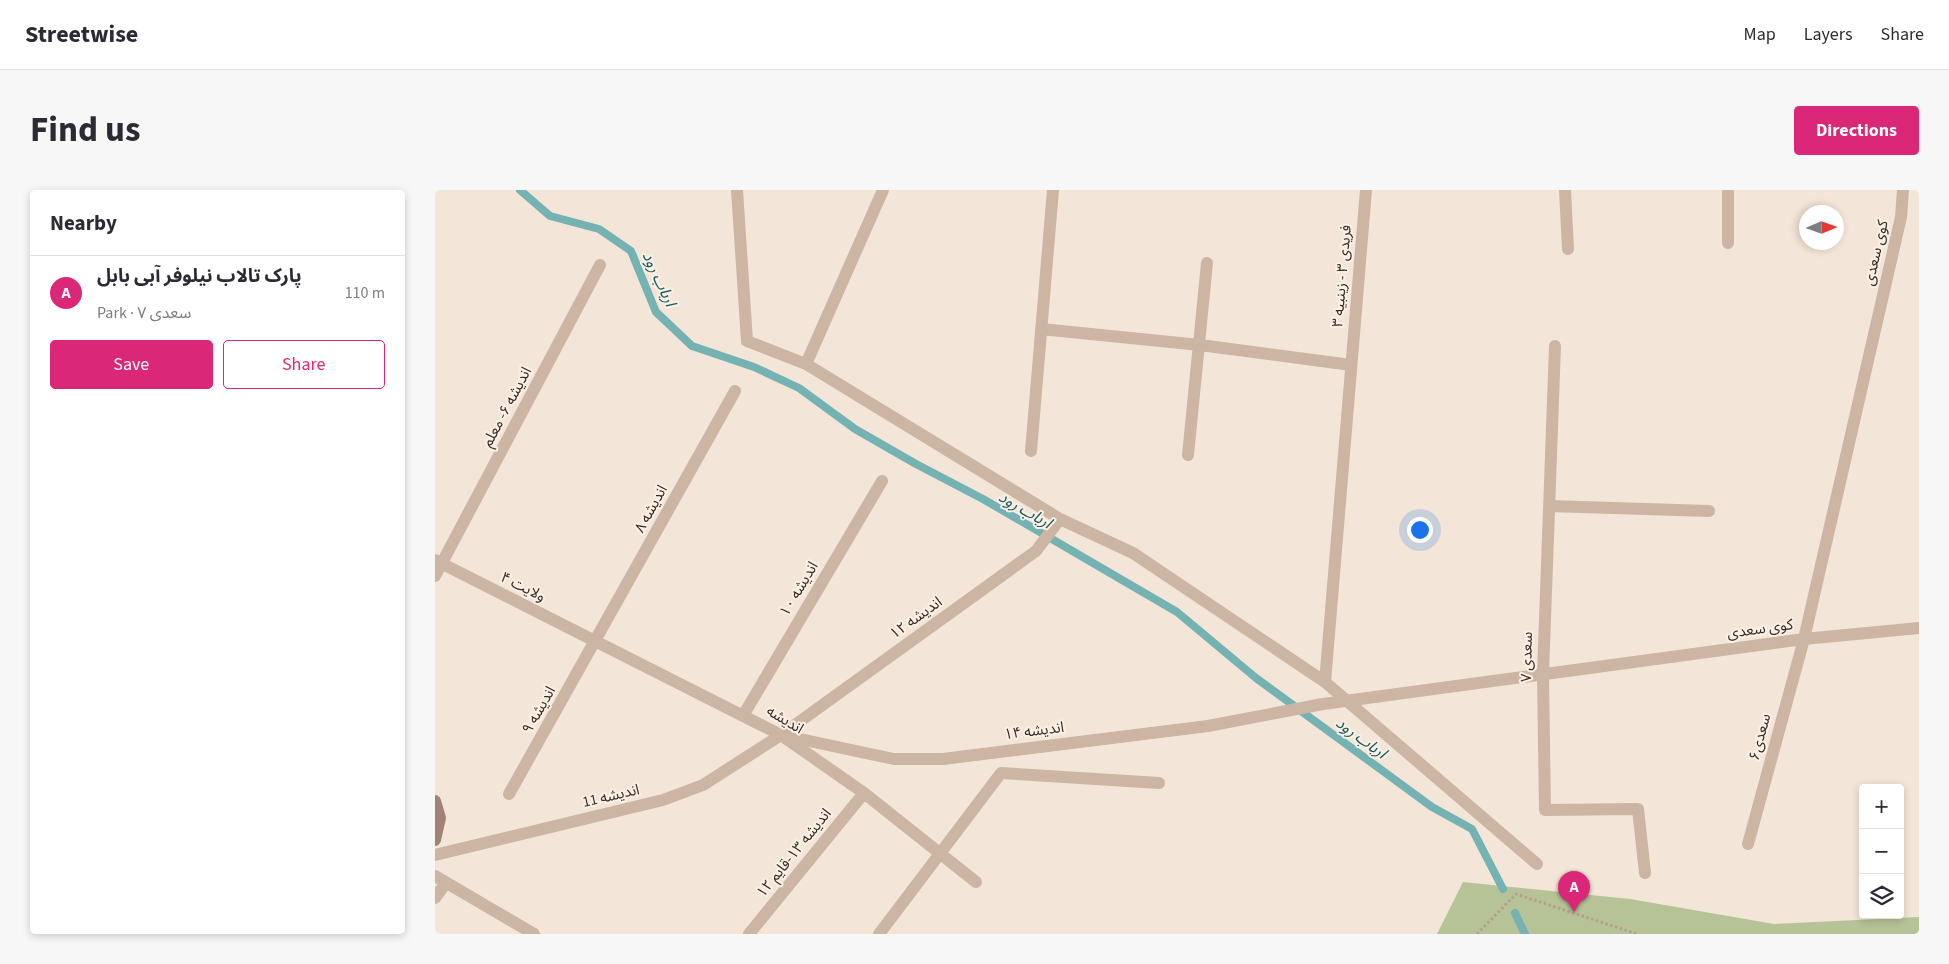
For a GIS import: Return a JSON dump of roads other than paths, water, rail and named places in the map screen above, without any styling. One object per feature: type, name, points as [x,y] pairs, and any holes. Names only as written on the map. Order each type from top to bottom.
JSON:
[{"type":"main road","points":[[435,801],[440,818],[435,840]]},
{"type":"street","points":[[737,190],[747,340],[806,364],[1060,519],[1133,553],[1325,682],[1537,864]]},
{"type":"street","points":[[806,364],[883,190]]},
{"type":"street","points":[[1031,451],[1053,190]]},
{"type":"street","name":"فریدی ۳ - زینبیه ۳","points":[[1325,682],[1366,190]]},
{"type":"street","points":[[1565,190],[1569,249]]},
{"type":"street","points":[[1728,190],[1728,243]]},
{"type":"street","name":"کوی سعدی","points":[[1323,704],[1804,639],[1901,217],[1903,190]]},
{"type":"street","points":[[1188,455],[1207,263]]},
{"type":"street","name":"اندیشه ۶- معلم","points":[[435,576],[439,562],[600,265]]},
{"type":"street","points":[[1041,329],[1200,345],[1351,365]]},
{"type":"street","name":"سعدی ۷","points":[[1555,346],[1543,674],[1545,810],[1639,809],[1645,874]]},
{"type":"street","name":"اندیشه ۸","points":[[596,642],[735,391]]},
{"type":"street","name":"اندیشه ۱۰","points":[[744,714],[882,481]]},
{"type":"street","points":[[1549,506],[1709,511]]},
{"type":"street","name":"اندیشه ۱۲","points":[[781,735],[1036,551],[1060,519]]},
{"type":"street","name":"ولایت ۴","points":[[439,562],[596,642]]},
{"type":"street","points":[[1804,639],[1919,628]]},
{"type":"street","name":"سعدی۶","points":[[1748,844],[1804,639]]},
{"type":"street","name":"اندیشه","points":[[596,642],[744,714],[781,735],[864,793],[976,882]]},
{"type":"street","name":"اندیشه ۹","points":[[509,794],[596,642]]},
{"type":"street","name":"اندیشه ۱۴","points":[[781,735],[894,759],[943,759],[1207,726],[1290,712],[1323,704]]},
{"type":"street","name":"اندیشه 11","points":[[435,855],[663,800],[703,785],[781,735]]},
{"type":"street","points":[[879,934],[939,852],[1001,773],[1159,783]]},
{"type":"street","name":"اندیشه ۱۳-قایم ۱۲","points":[[749,934],[864,793]]},
{"type":"street","points":[[435,898],[440,880],[534,934]]},
{"type":"waterway","name":"ارباب رود","points":[[520,190],[550,216],[599,229],[631,251],[656,312],[692,346],[754,367],[799,388],[855,429],[983,499],[1177,612],[1256,678],[1432,807],[1472,829],[1503,889]]},
{"type":"waterway","name":"ارباب رود","points":[[1515,913],[1525,934]]},
{"type":"place","name":"پارک تالاب نیلوفر آبی بابل","points":[[1574,912]]}]
